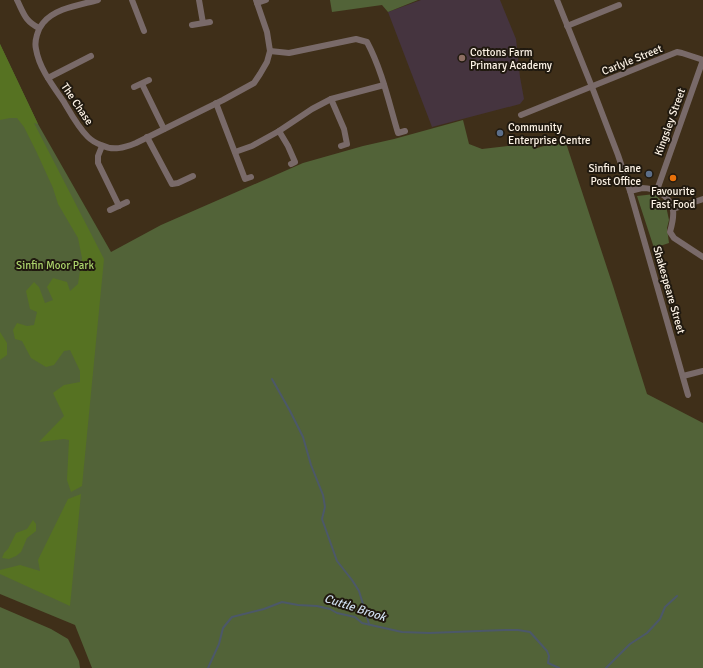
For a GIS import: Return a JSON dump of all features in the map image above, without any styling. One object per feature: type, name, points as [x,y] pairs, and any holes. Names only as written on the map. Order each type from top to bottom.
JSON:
[{"type":"street","points":[[17,0],[27,20],[39,28],[50,16],[60,11],[98,0]]},
{"type":"street","points":[[132,0],[137,24],[144,31]]},
{"type":"street","points":[[199,0],[203,23]]},
{"type":"street","points":[[266,0],[256,1],[267,32],[270,52],[289,53],[356,39],[367,42],[384,85],[398,133],[405,131]]},
{"type":"street","name":"Shakespeare Street","points":[[557,0],[618,155],[630,191],[688,395]]},
{"type":"street","points":[[567,26],[619,6]]},
{"type":"street","points":[[192,25],[210,22]]},
{"type":"street","name":"The Chase","points":[[39,28],[35,47],[38,58],[48,78],[78,126],[89,138],[102,146],[113,148],[124,148],[148,137],[254,83],[267,62],[270,52]]},
{"type":"street","name":"Carlyle Street","points":[[521,115],[677,52],[703,60]]},
{"type":"street","points":[[48,78],[91,56]]},
{"type":"street","name":"Kingsley Street","points":[[657,190],[703,60]]},
{"type":"street","points":[[134,87],[149,80]]},
{"type":"street","points":[[142,84],[164,129]]},
{"type":"street","points":[[235,152],[252,146],[331,99],[384,85]]},
{"type":"street","points":[[331,99],[346,137],[347,144],[342,146]]},
{"type":"street","points":[[216,103],[245,179],[251,176]]},
{"type":"street","points":[[278,131],[288,146],[295,162],[291,164]]},
{"type":"street","points":[[148,137],[172,184],[178,183],[193,176]]},
{"type":"street","points":[[102,146],[98,156],[98,163],[119,206]]},
{"type":"street","points":[[630,191],[642,188],[657,190],[668,199],[673,209],[703,199]]},
{"type":"street","points":[[110,210],[127,202]]},
{"type":"street","name":"Shakespeare Street","points":[[673,209],[673,219],[670,232],[674,238],[703,257]]},
{"type":"street","points":[[683,376],[703,371]]},
{"type":"shaded area","name":"Cottons Farm Primary Academy","points":[[421,0],[500,0],[516,39],[524,99],[520,104],[432,127],[388,12]]},
{"type":"green space","points":[[330,0],[418,0],[388,12],[382,5],[332,12]]},
{"type":"green space","name":"Sinfin Moor Park","points":[[0,44],[38,124],[111,252],[161,225],[303,163],[463,120],[469,144],[482,149],[535,143],[537,148],[565,140],[647,394],[703,423],[703,668],[92,668],[75,625],[0,594]]},
{"type":"green space","points":[[0,44],[38,124],[34,123],[104,259],[82,486],[71,492],[67,480],[69,440],[64,439],[39,442],[64,416],[53,393],[64,385],[80,382],[80,371],[70,350],[64,351],[54,365],[46,367],[31,358],[22,341],[15,339],[13,330],[17,323],[27,326],[34,325],[37,312],[30,309],[26,291],[34,282],[39,287],[45,303],[53,300],[47,287],[53,278],[67,282],[70,291],[78,284],[82,258],[78,238],[58,204],[53,188],[24,127],[17,118],[0,120]]},
{"type":"green space","points":[[655,194],[666,206],[669,220],[667,228],[669,243],[654,248],[637,196]]},
{"type":"green space","points":[[0,332],[7,343],[7,355],[0,360]]},
{"type":"green space","points":[[81,494],[70,606],[0,574],[0,570],[20,565],[40,571],[38,560],[68,499]]},
{"type":"green space","points":[[33,520],[36,524],[36,531],[27,538],[21,552],[9,559],[2,558],[16,533],[27,529]]},
{"type":"green space","points":[[0,607],[51,629],[68,639],[79,661],[80,668],[0,668]]},
{"type":"waterway","points":[[272,379],[303,437],[311,465],[323,495],[325,507],[322,519],[337,561],[359,591],[369,624]]},
{"type":"waterway","name":"Cuttle Brook","points":[[606,668],[630,644],[647,633],[660,619],[665,607],[677,596]]},
{"type":"waterway","name":"Cuttle Brook","points":[[208,668],[219,644],[223,628],[232,617],[264,609],[282,602],[330,609],[337,613],[355,617],[362,623],[402,632],[429,633],[505,630],[530,632],[547,651],[549,656],[548,663],[559,668]]},
{"type":"place","name":"Cottons Farm Primary Academy","points":[[462,58]]},
{"type":"place","name":"Community Enterprise Centre","points":[[500,133]]},
{"type":"place","name":"Sinfin Lane Post Office","points":[[649,174]]},
{"type":"place","name":"Favourite Fast Food","points":[[673,178]]}]
